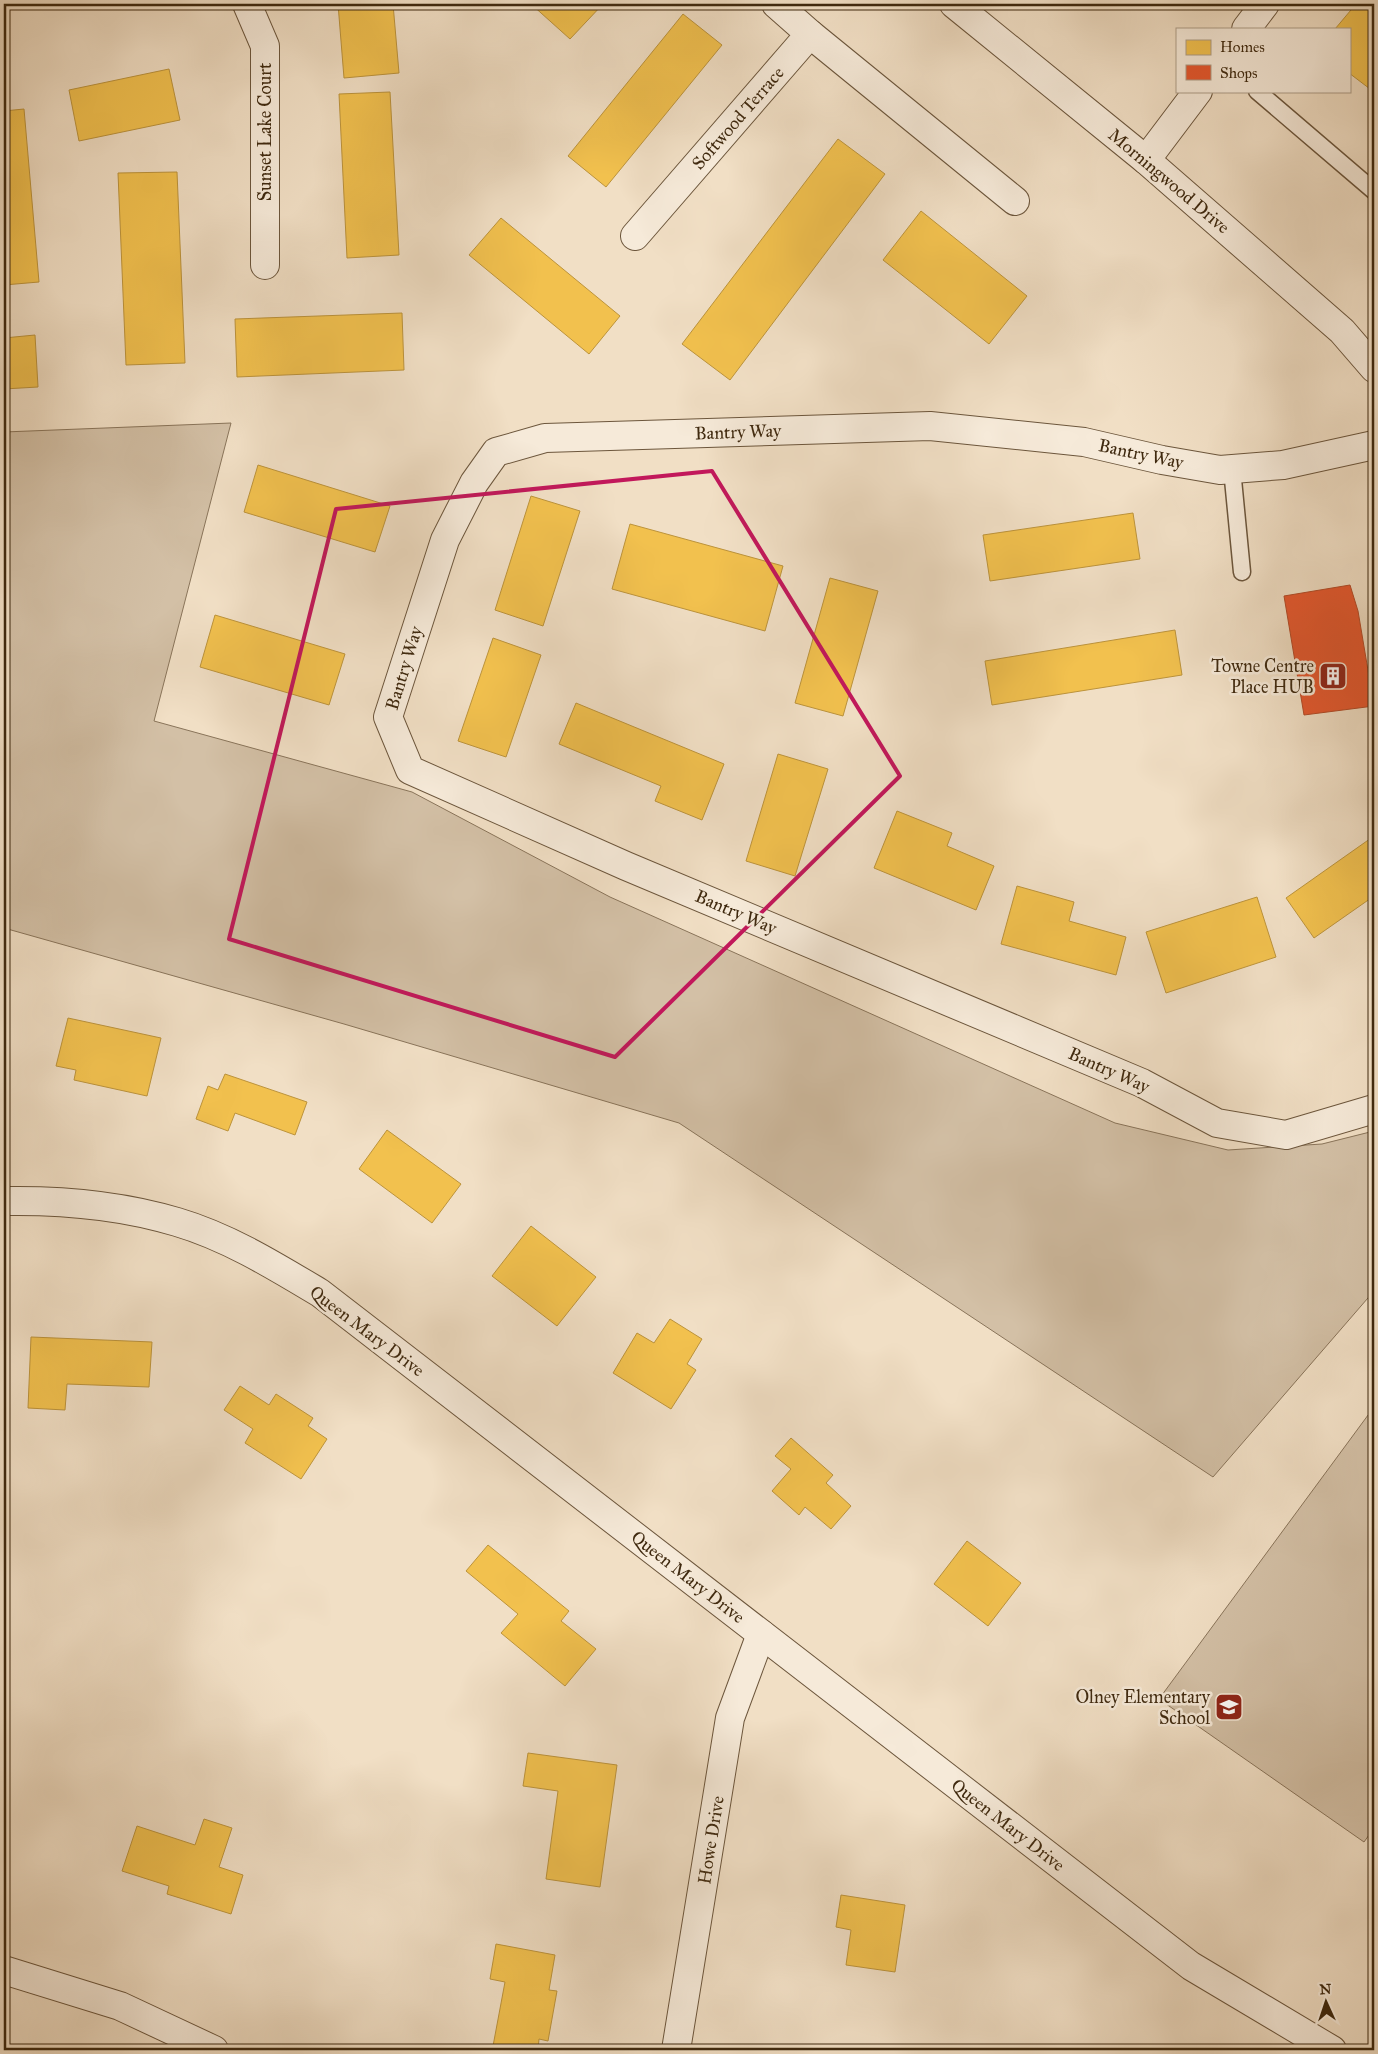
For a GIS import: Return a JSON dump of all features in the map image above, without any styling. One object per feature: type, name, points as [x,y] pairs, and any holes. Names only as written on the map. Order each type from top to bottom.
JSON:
[{"type":"street","name":"Sunset Lake Court","points":[[247,4],[265,46],[264,265]]},
{"type":"street","points":[[776,4],[810,34],[1015,201]]},
{"type":"street","name":"Morningwood Drive","points":[[954,4],[1146,160],[1342,331],[1374,368]]},
{"type":"street","points":[[1247,28],[1265,4]]},
{"type":"street","name":"Softwood Terrace","points":[[635,236],[810,34]]},
{"type":"street","points":[[1146,160],[1197,92]]},
{"type":"street","name":"Bantry Way","points":[[1374,445],[1283,465],[1220,470],[1162,460],[1084,442],[930,426],[545,438],[496,452],[474,483],[445,540],[388,718],[410,770],[626,866],[1142,1083],[1217,1123],[1286,1134],[1374,1109]]},
{"type":"street","name":"Queen Mary Drive","points":[[4,1201],[39,1200],[115,1208],[177,1222],[221,1239],[283,1271],[320,1293],[1191,1966],[1332,2050]]},
{"type":"street","name":"Howe Drive","points":[[676,2050],[730,1718],[761,1634]]},
{"type":"street","points":[[4,1970],[120,2006],[214,2050]]},
{"type":"lane","points":[[1258,92],[1374,191]]},
{"type":"lane","points":[[1232,469],[1242,572]]},
{"type":"highlighted area","points":[[712,471],[900,776],[615,1057],[229,939],[336,509]]},
{"type":"shaded area","points":[[231,423],[154,721],[412,792],[610,897],[1115,1123],[1228,1150],[1322,1144],[1374,1131],[1374,1291],[1213,1477],[679,1123],[344,1024],[4,928],[4,432]]},
{"type":"shaded area","points":[[1374,1407],[1374,1828],[1364,1842],[1159,1699]]},
{"type":"building: Homes","points":[[338,4],[393,4],[399,73],[344,78]]},
{"type":"building: Homes","points":[[531,4],[603,4],[570,39]]},
{"type":"building: Homes","points":[[1356,4],[1374,4],[1374,92],[1350,74],[1350,28],[1336,28]]},
{"type":"building: Homes","points":[[683,14],[722,45],[606,187],[568,156]]},
{"type":"building: Homes","points":[[169,69],[180,120],[79,141],[69,90]]},
{"type":"building: Homes","points":[[390,92],[399,255],[347,258],[339,94]]},
{"type":"building: Homes","points":[[24,109],[39,282],[4,285],[4,111]]},
{"type":"building: Homes","points":[[838,139],[885,174],[730,380],[682,344]]},
{"type":"building: Homes","points":[[177,172],[185,363],[126,365],[118,173]]},
{"type":"building: Homes","points":[[921,211],[1027,296],[989,344],[883,260]]},
{"type":"building: Homes","points":[[501,218],[620,316],[589,354],[469,255]]},
{"type":"building: Homes","points":[[402,313],[404,370],[237,377],[235,319]]},
{"type":"building: Homes","points":[[35,335],[38,387],[4,389],[4,338]]},
{"type":"building: Homes","points":[[258,465],[390,506],[375,552],[244,512]]},
{"type":"building: Homes","points":[[531,496],[580,511],[543,626],[495,610]]},
{"type":"building: Homes","points":[[1133,513],[1140,559],[990,581],[983,535]]},
{"type":"building: Homes","points":[[630,524],[783,566],[765,631],[612,589]]},
{"type":"building: Homes","points":[[830,578],[878,591],[843,716],[795,703]]},
{"type":"building: Homes","points":[[215,615],[345,654],[329,705],[200,667]]},
{"type":"building: Homes","points":[[1175,630],[1182,675],[992,705],[985,661]]},
{"type":"building: Homes","points":[[493,638],[541,655],[506,757],[458,741]]},
{"type":"building: Homes","points":[[576,703],[724,764],[702,820],[655,801],[661,786],[559,744]]},
{"type":"building: Homes","points":[[778,754],[828,769],[795,876],[746,861]]},
{"type":"building: Homes","points":[[897,811],[952,833],[947,846],[994,866],[976,910],[874,868]]},
{"type":"building: Homes","points":[[1374,836],[1374,896],[1314,938],[1286,898]]},
{"type":"building: Homes","points":[[1017,886],[1074,902],[1069,921],[1126,937],[1116,975],[1001,944]]},
{"type":"building: Homes","points":[[1257,897],[1276,957],[1166,993],[1146,932]]},
{"type":"building: Homes","points":[[68,1018],[161,1038],[147,1096],[74,1080],[76,1070],[56,1066]]},
{"type":"building: Homes","points":[[225,1074],[307,1102],[295,1135],[235,1113],[228,1131],[196,1119],[208,1086],[218,1090]]},
{"type":"building: Homes","points":[[387,1130],[461,1184],[432,1223],[359,1169]]},
{"type":"building: Homes","points":[[531,1226],[596,1277],[557,1326],[492,1276]]},
{"type":"building: Homes","points":[[670,1319],[702,1339],[687,1364],[696,1370],[671,1409],[613,1373],[637,1333],[654,1343]]},
{"type":"building: Homes","points":[[31,1337],[152,1342],[149,1387],[67,1384],[65,1410],[28,1408]]},
{"type":"building: Homes","points":[[240,1386],[269,1405],[276,1394],[313,1418],[308,1426],[327,1439],[301,1479],[245,1443],[253,1429],[224,1410]]},
{"type":"building: Homes","points":[[791,1438],[833,1475],[826,1483],[851,1506],[831,1529],[805,1507],[799,1515],[772,1491],[791,1469],[775,1456]]},
{"type":"building: Homes","points":[[967,1541],[1021,1583],[988,1626],[934,1584]]},
{"type":"building: Homes","points":[[488,1545],[569,1611],[561,1621],[596,1649],[565,1686],[501,1633],[518,1614],[466,1571]]},
{"type":"building: Homes","points":[[528,1753],[617,1765],[600,1887],[546,1879],[558,1791],[523,1786]]},
{"type":"building: Homes","points":[[204,1819],[232,1828],[219,1867],[243,1875],[231,1914],[167,1894],[169,1886],[122,1871],[137,1826],[195,1845]]},
{"type":"building: Homes","points":[[841,1895],[905,1905],[895,1972],[846,1965],[851,1930],[836,1927]]},
{"type":"building: Homes","points":[[496,1944],[555,1955],[549,1990],[557,1991],[548,2041],[539,2039],[538,2050],[517,2050],[493,2046],[505,1982],[490,1979]]},
{"type":"building: Shops","name":"Towne Centre Place HUB","points":[[1350,585],[1358,611],[1374,706],[1304,715],[1284,596]]},
{"type":"place","name":"Towne Centre Place HUB","points":[[1333,676]]},
{"type":"place","name":"Olney Elementary School","points":[[1229,1707]]}]
